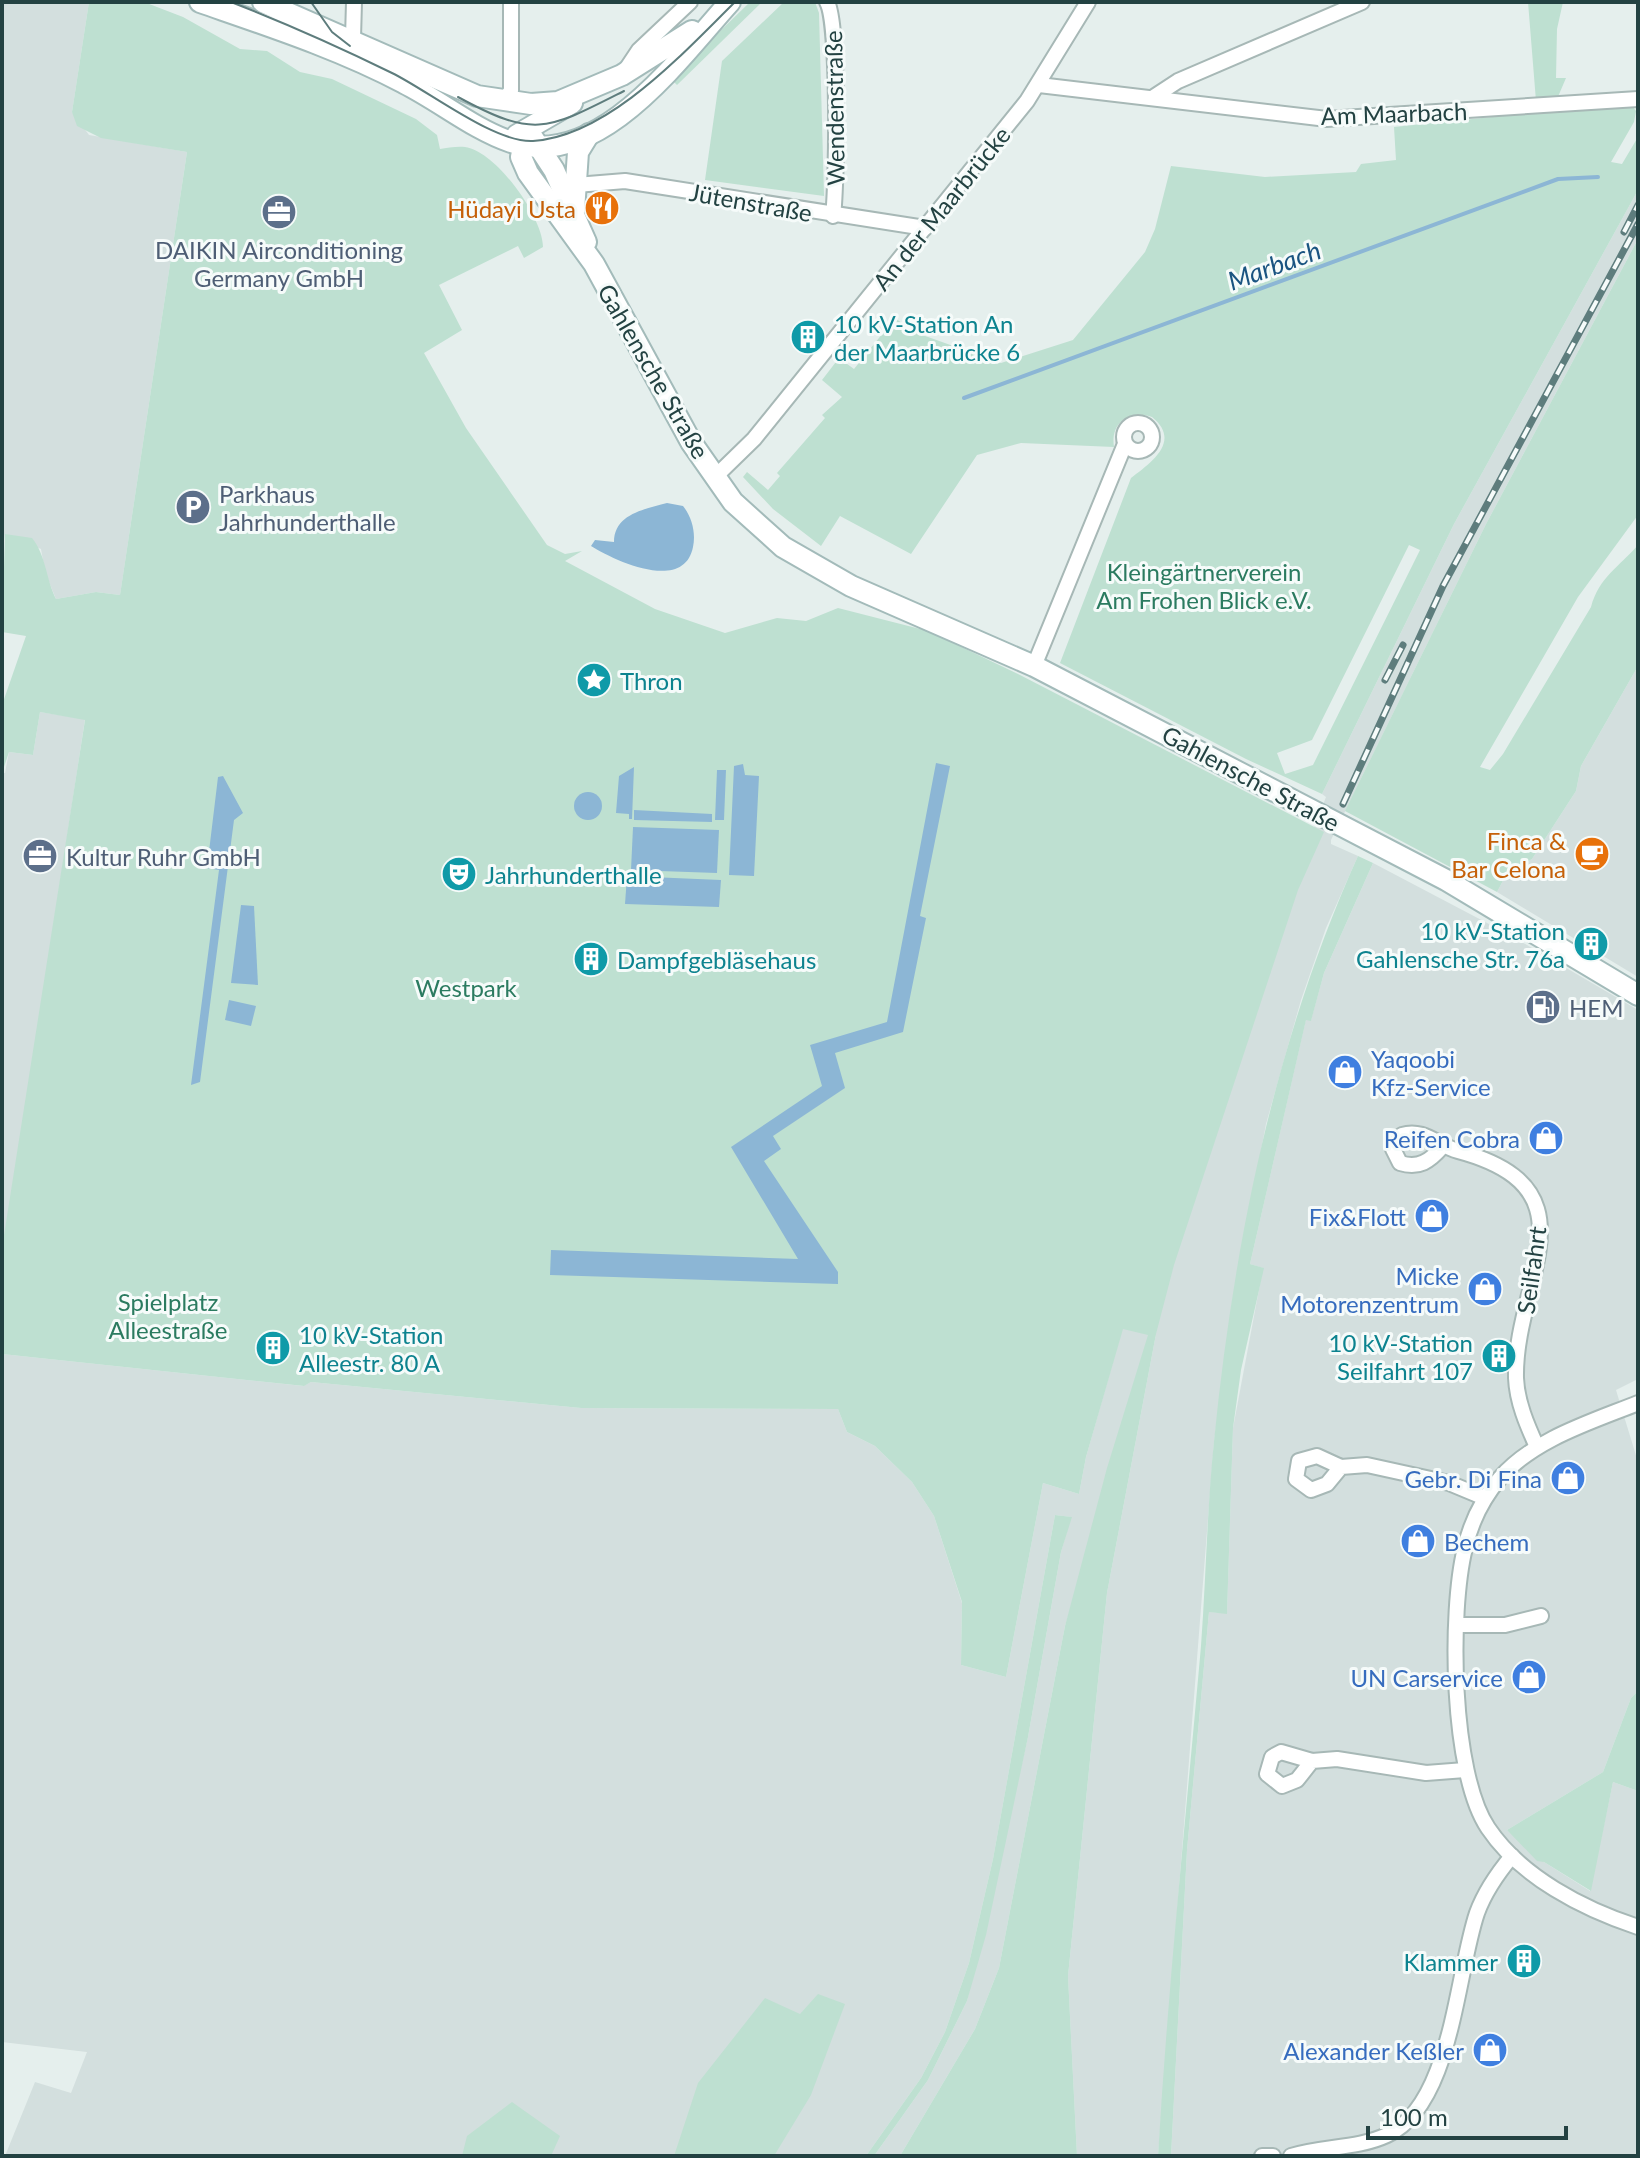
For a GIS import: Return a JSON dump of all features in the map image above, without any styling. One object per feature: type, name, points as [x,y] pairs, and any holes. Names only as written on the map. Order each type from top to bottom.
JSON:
[{"type":"street","points":[[200,2],[393,77],[524,140],[589,134],[636,104],[730,2]]},
{"type":"street","points":[[263,2],[287,6],[477,96],[502,102],[544,104],[591,90],[622,75],[660,54],[730,2]]},
{"type":"street","points":[[353,38],[354,2]]},
{"type":"street","points":[[502,102],[511,91],[511,2]]},
{"type":"street","points":[[622,75],[639,50],[690,2]]},
{"type":"street","name":"Wendenstraße","points":[[827,2],[833,12],[834,41],[833,216]]},
{"type":"street","name":"An der Maarbrücke","points":[[716,476],[754,439],[1039,85],[1088,2]]},
{"type":"street","points":[[1152,98],[1178,81],[1362,2]]},
{"type":"street","points":[[278,30],[287,6]]},
{"type":"street","name":"Am Maarbach","points":[[1039,85],[1327,119],[1638,99]]},
{"type":"street","points":[[524,140],[591,90]]},
{"type":"street","points":[[502,102],[524,140]]},
{"type":"street","name":"Gahlensche Straße","points":[[574,211],[578,152],[589,134]]},
{"type":"street","name":"Gahlensche Straße","points":[[524,140],[574,211],[594,264],[661,392],[733,502],[766,533],[809,565],[1034,666],[1446,880],[1638,995]]},
{"type":"street","name":"Gahlensche Straße","points":[[524,140],[521,157],[528,173],[594,264]]},
{"type":"street","name":"Jütenstraße","points":[[576,185],[625,181],[925,228]]},
{"type":"street","points":[[1034,666],[1125,444]]},
{"type":"street","name":"Seilfahrt","points":[[1442,1147],[1485,1158],[1508,1170],[1523,1181],[1539,1210],[1539,1238],[1516,1378],[1523,1413],[1537,1447]]},
{"type":"street","points":[[1638,1403],[1537,1447],[1501,1477],[1485,1498],[1473,1520],[1464,1549],[1458,1625],[1457,1702],[1465,1770],[1474,1801],[1487,1827],[1512,1856],[1556,1889],[1638,1927]]},
{"type":"street","points":[[1341,1467],[1367,1465],[1449,1483],[1485,1498]]},
{"type":"street","points":[[1458,1625],[1505,1625],[1541,1616]]},
{"type":"street","points":[[1312,1761],[1337,1759],[1426,1773],[1465,1770]]},
{"type":"street","points":[[1291,2156],[1364,2143],[1388,2135],[1423,2103],[1438,2068],[1477,1914],[1489,1887],[1512,1856]]},
{"type":"street","points":[[1262,2156],[1273,2156]]},
{"type":"shaded area","points":[[2,2],[89,2],[72,112],[89,135],[187,152],[120,595],[96,592],[56,599],[45,572],[41,549],[5,534],[2,555]]},
{"type":"shaded area","points":[[1638,190],[1638,239],[1486,524],[1331,840],[1331,844],[1358,856],[1326,928],[1301,1000],[1266,1124],[1232,1303],[1214,1442],[1158,2156],[1077,2156],[1068,1976],[1107,1593],[1156,1334],[1065,1626],[999,1968],[975,2029],[900,2156],[874,2156],[928,2080],[967,2001],[1028,1737],[1061,1552],[1071,1517],[1055,1515],[993,1859],[969,1963],[945,2032],[921,2078],[866,2156],[5,2156],[35,2082],[71,2093],[87,2052],[2,2042],[2,1354],[303,1386],[311,1382],[581,1408],[838,1409],[847,1432],[875,1446],[912,1482],[934,1516],[962,1603],[961,1665],[1006,1677],[1043,1483],[1079,1494],[1086,1457],[1128,1309],[1326,797],[1322,794],[1454,524]]},
{"type":"shaded area","points":[[1638,666],[1638,977],[1497,892],[1507,873],[1532,859],[1576,791],[1581,766]]},
{"type":"shaded area","points":[[40,712],[85,719],[4,1249],[2,773],[5,773],[9,752],[33,755]]},
{"type":"shaded area","points":[[1373,863],[1508,934],[1638,1010],[1638,1379],[1616,1390],[1638,1462],[1638,1691],[1631,1698],[1603,1772],[1507,1830],[1544,1862],[1590,1891],[1613,1782],[1638,1791],[1638,2156],[1171,2156],[1187,1850],[1209,1612],[1227,1613],[1233,1428],[1263,1268],[1250,1264],[1306,1019],[1311,1020],[1324,973]]},
{"type":"green space","name":"Westpark","points":[[89,2],[144,2],[183,17],[240,49],[267,51],[300,72],[332,79],[416,119],[437,135],[440,149],[465,147],[477,151],[516,187],[535,219],[543,247],[524,258],[518,246],[439,285],[462,330],[424,353],[466,428],[547,545],[565,554],[582,551],[565,561],[655,609],[725,633],[777,618],[806,621],[838,608],[928,631],[1020,675],[1324,832],[1298,890],[1174,1265],[1156,1334],[1107,1593],[1068,1976],[1077,2156],[900,2156],[975,2029],[999,1968],[1065,1626],[1107,1468],[1148,1335],[1123,1329],[1086,1457],[1079,1494],[1043,1483],[1006,1677],[961,1665],[962,1602],[934,1516],[912,1482],[875,1446],[847,1432],[838,1409],[581,1408],[311,1382],[304,1386],[2,1354],[2,1248],[85,720],[40,712],[33,755],[9,752],[2,773],[2,705],[26,636],[2,632],[5,534],[32,538],[56,599],[96,592],[120,595],[187,152],[101,138],[77,126],[72,112]]},
{"type":"green space","points":[[750,2],[762,2],[677,85],[671,79]]},
{"type":"green space","points":[[784,2],[815,2],[819,13],[824,196],[705,180],[722,61]]},
{"type":"green space","points":[[1528,2],[1563,2],[1557,29],[1556,78],[1566,78],[1557,99],[1536,101]]},
{"type":"green space","name":"Kleingärtnerverein Am Frohen Blick e.V.","points":[[1630,103],[1636,111],[1634,122],[1611,162],[1622,164],[1638,137],[1638,190],[1454,524],[1322,794],[1246,759],[1060,663],[1131,478],[1147,466],[1164,443],[1161,426],[1152,417],[1136,415],[1123,420],[1115,431],[1114,447],[1021,443],[977,455],[911,554],[840,516],[821,546],[773,509],[743,477],[747,472],[768,490],[780,476],[777,473],[825,418],[822,415],[842,397],[822,380],[839,358],[854,369],[895,318],[914,332],[1001,363],[1073,340],[1145,252],[1155,229],[1171,166],[1265,177],[1356,172],[1361,164],[1396,160],[1394,127]],"holes":[[[1409,545],[1420,550],[1313,765],[1285,774],[1277,753],[1312,740]]]},
{"type":"green space","points":[[1638,239],[1638,515],[1578,597],[1480,767],[1490,770],[1503,754],[1591,607],[1599,588],[1638,545],[1638,666],[1581,766],[1576,791],[1532,859],[1507,873],[1497,892],[1345,811],[1486,524]]},
{"type":"green space","points":[[1358,856],[1373,863],[1324,973],[1311,1021],[1306,1020],[1250,1264],[1264,1268],[1241,1370],[1233,1428],[1227,1614],[1209,1612],[1187,1850],[1171,2156],[1158,2156],[1201,1646],[1212,1467],[1233,1291],[1262,1142],[1281,1069],[1303,997]]},
{"type":"green space","points":[[1055,1515],[1072,1517],[1061,1552],[1028,1737],[986,1935],[967,2001],[928,2080],[874,2156],[866,2156],[921,2078],[945,2032],[969,1963],[993,1859]]},
{"type":"green space","points":[[1638,1691],[1638,1791],[1613,1782],[1591,1891],[1544,1862],[1537,1861],[1507,1830],[1603,1772],[1631,1698]]},
{"type":"green space","points":[[818,1994],[845,2004],[811,2095],[774,2156],[674,2156],[698,2083],[765,1998],[800,2014]]},
{"type":"green space","points":[[512,2102],[560,2136],[551,2156],[462,2156],[467,2136]]},
{"type":"water","points":[[667,503],[683,506],[694,531],[693,547],[687,561],[677,568],[663,571],[631,565],[591,546],[595,540],[614,542],[615,533],[625,519]]},
{"type":"water","points":[[936,763],[950,766],[920,916],[926,918],[903,1032],[835,1053],[845,1088],[773,1136],[781,1149],[764,1161],[838,1272],[838,1284],[550,1275],[551,1250],[798,1259],[731,1147],[822,1086],[810,1045],[887,1022]]},
{"type":"water","points":[[743,764],[745,775],[759,776],[754,876],[729,875],[734,766]]},
{"type":"water","points":[[634,767],[632,819],[629,819],[629,814],[616,813],[619,776]]},
{"type":"water","points":[[717,770],[726,770],[724,820],[715,820]]},
{"type":"water","points":[[223,776],[243,813],[234,820],[200,1082],[191,1085],[219,870],[207,868],[218,777]]},
{"type":"water","points":[[588,792],[598,796],[602,806],[598,816],[588,820],[578,816],[574,806],[578,796]]},
{"type":"water","points":[[634,810],[712,814],[712,822],[634,820]]},
{"type":"water","points":[[633,827],[719,830],[717,873],[631,870]]},
{"type":"water","points":[[627,876],[721,880],[719,907],[625,904]]},
{"type":"water","points":[[241,905],[254,906],[258,985],[231,983]]},
{"type":"water","points":[[229,1000],[256,1006],[251,1026],[225,1020]]},
{"type":"waterway","name":"Marbach","points":[[964,398],[1558,179],[1598,177]]},
{"type":"tram line","points":[[231,2],[392,73],[500,134],[533,141],[561,136],[617,108],[669,67],[735,2]]},
{"type":"tram line","points":[[311,2],[332,32],[350,46]]},
{"type":"tram line","points":[[458,97],[506,119],[524,124],[541,124],[576,114],[624,91]]},
{"type":"railway","points":[[1624,232],[1638,205]]},
{"type":"railway","points":[[1343,804],[1443,586],[1638,224]]},
{"type":"railway","points":[[1385,680],[1403,645]]},
{"type":"place","name":"Hüdayi Usta","points":[[602,208]]},
{"type":"place","name":"DAIKIN Airconditioning Germany GmbH","points":[[279,212]]},
{"type":"place","name":"10 kV-Station An der Maarbrücke 6","points":[[808,337]]},
{"type":"place","name":"Parkhaus Jahrhunderthalle","points":[[193,507]]},
{"type":"place","name":"Thron","points":[[594,680]]},
{"type":"place","name":"Finca & Bar Celona","points":[[1592,854]]},
{"type":"place","name":"Kultur Ruhr GmbH","points":[[40,856]]},
{"type":"place","name":"Jahrhunderthalle","points":[[459,874]]},
{"type":"place","name":"10 kV-Station Gahlensche Str. 76a","points":[[1591,944]]},
{"type":"place","name":"Dampfgebläsehaus","points":[[591,959]]},
{"type":"place","name":"HEM","points":[[1543,1007]]},
{"type":"place","name":"Yaqoobi Kfz-Service","points":[[1345,1072]]},
{"type":"place","name":"Reifen Cobra","points":[[1546,1138]]},
{"type":"place","name":"Fix&Flott","points":[[1432,1216]]},
{"type":"place","name":"Micke Motorenzentrum","points":[[1485,1289]]},
{"type":"place","name":"10 kV-Station Alleestr. 80 A","points":[[273,1348]]},
{"type":"place","name":"10 kV-Station Seilfahrt 107","points":[[1499,1356]]},
{"type":"place","name":"Gebr. Di Fina","points":[[1568,1478]]},
{"type":"place","name":"Bechem","points":[[1418,1541]]},
{"type":"place","name":"UN Carservice","points":[[1529,1677]]},
{"type":"place","name":"Klammer","points":[[1524,1961]]},
{"type":"place","name":"Alexander Keßler","points":[[1490,2050]]},
{"type":"park label","name":"Spielplatz Alleestraße","points":[[168,1315]]}]
